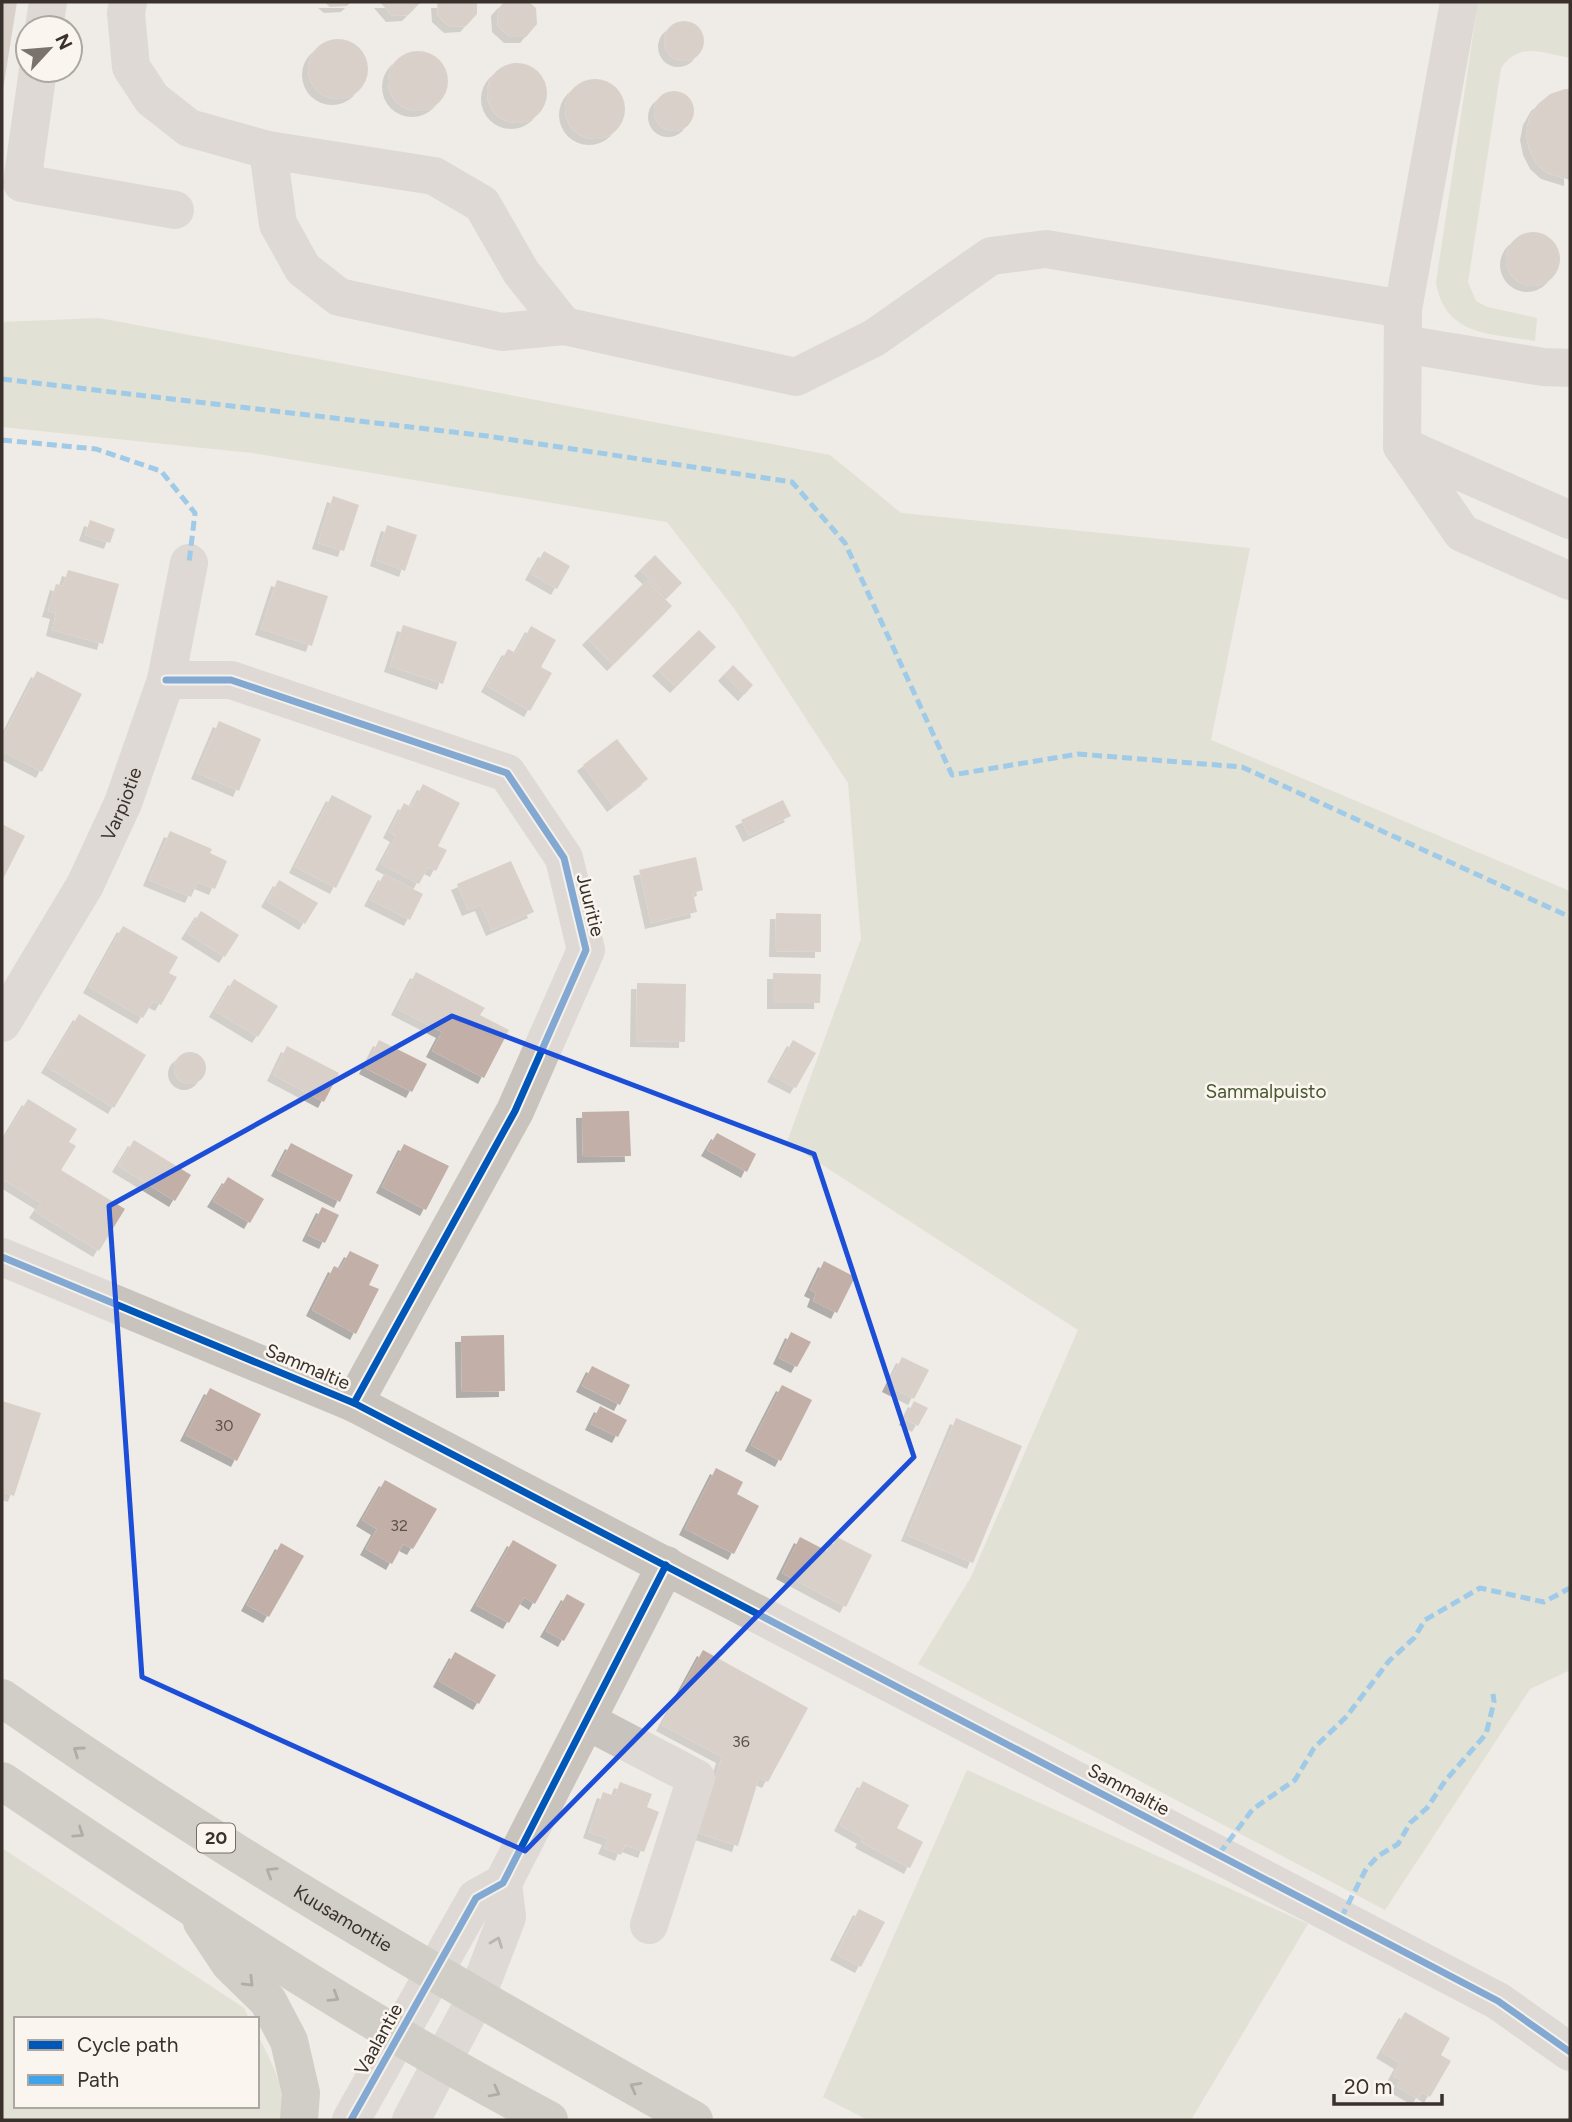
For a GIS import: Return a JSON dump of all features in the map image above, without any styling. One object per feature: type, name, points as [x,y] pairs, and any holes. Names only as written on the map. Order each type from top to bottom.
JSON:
[{"type":"highway","name":"Kuusamontie","points":[[2,1698],[91,1760],[475,1998],[694,2120]]},
{"type":"highway","points":[[2,1781],[193,1909],[397,2036],[441,2063],[549,2120]]},
{"type":"highway","points":[[193,1909],[230,1964],[268,2001],[289,2041],[301,2093],[299,2120]]},
{"type":"street","points":[[128,2],[131,67],[152,99],[189,128],[268,150],[434,176],[482,204],[521,272],[564,326]]},
{"type":"street","points":[[1459,2],[1403,326],[1402,446],[1462,533],[1570,580]]},
{"type":"street","points":[[36,84],[22,183],[175,210]]},
{"type":"street","points":[[268,150],[278,224],[303,269],[339,297],[502,332],[564,326],[796,377],[874,338],[991,256],[1046,249],[1403,326],[1543,367],[1570,368]]},
{"type":"street","points":[[1402,446],[1570,520]]},
{"type":"street","name":"Varpiotie","points":[[2,1023],[85,885],[123,803],[166,680],[189,563]]},
{"type":"street","name":"Juuritie","points":[[166,680],[231,680],[507,773],[564,858],[586,950],[515,1111],[354,1403]]},
{"type":"street","name":"Sammaltie","points":[[2,1257],[354,1403],[1498,2001],[1570,2052]]},
{"type":"street","points":[[433,1972],[476,1898],[503,1883],[666,1565]]},
{"type":"street","points":[[587,1721],[696,1778],[649,1924]]},
{"type":"street","points":[[411,2120],[475,1998],[507,1917],[503,1883]]},
{"type":"street","name":"Vaalantie","points":[[351,2120],[433,1972]]},
{"type":"highlighted area","points":[[452,1016],[814,1154],[914,1457],[525,1851],[142,1677],[109,1206]]},
{"type":"green space","points":[[1478,2],[1570,2],[1570,58],[1541,52],[1524,52],[1516,54],[1501,68],[1468,282],[1476,301],[1487,307],[1537,318],[1535,341],[1487,333],[1460,323],[1441,301],[1436,283]]},
{"type":"green space","name":"Sammalpuisto","points":[[99,318],[830,455],[901,513],[1250,548],[1211,740],[1570,891],[1570,1670],[1530,1689],[1385,1910],[918,1664],[971,1577],[1078,1330],[787,1142],[861,939],[848,783],[736,611],[667,522],[252,453],[2,427],[2,322]]},
{"type":"green space","points":[[967,1770],[1308,1924],[1191,2120],[868,2120],[823,2097]]},
{"type":"green space","points":[[2,1848],[244,2008],[248,2017],[14,2017],[14,2108],[259,2108],[259,2038],[280,2086],[283,2109],[282,2120],[2,2120]]},
{"type":"building","points":[[2,2],[17,2],[3,90]]},
{"type":"building","points":[[324,2],[351,2],[347,6],[330,7]]},
{"type":"building","points":[[380,2],[421,2],[408,15],[392,16]]},
{"type":"building","points":[[437,2],[477,2],[477,14],[466,26],[450,27],[438,16]]},
{"type":"building","points":[[504,2],[529,2],[536,8],[537,24],[526,37],[510,37],[498,26],[497,10]]},
{"type":"building","points":[[684,21],[692,22],[698,27],[703,33],[703,49],[698,55],[692,60],[684,61],[676,60],[670,55],[665,49],[664,41],[665,33],[670,27],[676,22]]},
{"type":"building","points":[[338,39],[359,48],[368,69],[359,90],[338,99],[317,90],[308,69],[317,48]]},
{"type":"building","points":[[418,51],[439,60],[448,81],[439,102],[418,111],[397,102],[388,81],[397,60]]},
{"type":"building","points":[[517,63],[538,72],[547,93],[538,114],[517,123],[496,114],[487,93],[496,72]]},
{"type":"building","points":[[595,79],[616,88],[625,109],[616,130],[595,139],[574,130],[565,109],[574,88]]},
{"type":"building","points":[[1570,89],[1570,180],[1547,173],[1536,163],[1526,134],[1529,119],[1537,105],[1550,94]]},
{"type":"building","points":[[674,91],[682,92],[688,97],[693,103],[693,119],[688,125],[682,130],[674,131],[666,130],[660,125],[655,119],[654,111],[655,103],[660,97],[666,92]]},
{"type":"building","points":[[1533,232],[1552,240],[1560,259],[1552,278],[1533,286],[1514,278],[1506,259],[1514,240]]},
{"type":"building","points":[[333,496],[359,505],[344,551],[318,543]]},
{"type":"building","points":[[90,520],[115,529],[110,543],[85,535]]},
{"type":"building","points":[[387,525],[417,535],[405,571],[376,560]]},
{"type":"building","points":[[544,551],[570,566],[557,589],[531,574]]},
{"type":"building","points":[[655,555],[682,583],[668,597],[640,570]]},
{"type":"building","points":[[68,570],[119,584],[103,644],[52,630],[56,613],[48,611],[56,584],[63,586]]},
{"type":"building","points":[[277,580],[328,596],[312,646],[261,629]]},
{"type":"building","points":[[647,580],[672,606],[613,665],[588,639]]},
{"type":"building","points":[[403,625],[457,642],[443,684],[390,666]]},
{"type":"building","points":[[531,626],[556,640],[541,667],[552,673],[530,711],[487,686],[508,649],[516,653]]},
{"type":"building","points":[[699,630],[716,647],[676,687],[658,670]]},
{"type":"building","points":[[733,665],[753,685],[744,695],[724,675]]},
{"type":"building","points":[[37,671],[82,694],[42,772],[2,751],[2,739]]},
{"type":"building","points":[[219,721],[261,739],[239,791],[197,773]]},
{"type":"building","points":[[617,739],[648,779],[613,806],[583,765]]},
{"type":"building","points":[[423,784],[460,803],[438,846],[447,850],[436,871],[428,867],[419,884],[381,864],[396,836],[389,832],[404,803],[411,807]]},
{"type":"building","points":[[332,795],[372,816],[336,888],[295,867]]},
{"type":"building","points":[[783,800],[791,816],[749,836],[741,820]]},
{"type":"building","points":[[2,824],[25,836],[2,881]]},
{"type":"building","points":[[170,831],[212,849],[210,853],[227,861],[215,889],[198,882],[191,897],[149,880]]},
{"type":"building","points":[[696,857],[703,890],[693,893],[697,912],[651,923],[639,870]]},
{"type":"building","points":[[511,861],[534,912],[492,930],[481,905],[468,910],[457,884]]},
{"type":"building","points":[[384,874],[423,894],[410,920],[370,900]]},
{"type":"building","points":[[279,880],[318,903],[305,924],[267,901]]},
{"type":"building","points":[[201,911],[239,935],[225,957],[187,933]]},
{"type":"building","points":[[776,913],[821,914],[821,952],[775,951]]},
{"type":"building","points":[[123,926],[178,957],[169,973],[177,977],[161,1005],[153,1001],[143,1018],[89,987]]},
{"type":"building","points":[[416,972],[485,1008],[480,1015],[509,1030],[484,1078],[432,1051],[442,1032],[397,1009]]},
{"type":"building","points":[[773,973],[821,974],[820,1003],[773,1003]]},
{"type":"building","points":[[234,979],[278,1006],[258,1037],[215,1011]]},
{"type":"building","points":[[637,983],[686,984],[685,1042],[636,1041]]},
{"type":"building","points":[[79,1014],[146,1055],[114,1108],[47,1067]]},
{"type":"building","points":[[379,1040],[427,1064],[412,1092],[365,1068]]},
{"type":"building","points":[[793,1040],[816,1053],[796,1088],[773,1076]]},
{"type":"building","points":[[287,1046],[339,1073],[324,1102],[273,1075]]},
{"type":"building","points":[[190,1052],[201,1057],[206,1068],[201,1079],[190,1084],[179,1079],[174,1068],[179,1057]]},
{"type":"building","points":[[28,1099],[77,1129],[69,1142],[76,1146],[61,1170],[125,1209],[99,1251],[35,1212],[41,1203],[2,1179],[2,1142]]},
{"type":"building","points":[[629,1111],[631,1156],[583,1157],[582,1112]]},
{"type":"building","points":[[717,1133],[756,1154],[747,1172],[707,1150]]},
{"type":"building","points":[[134,1140],[191,1175],[175,1201],[118,1166]]},
{"type":"building","points":[[291,1143],[353,1175],[340,1202],[277,1170]]},
{"type":"building","points":[[404,1144],[449,1166],[426,1210],[382,1187]]},
{"type":"building","points":[[228,1177],[264,1199],[250,1223],[213,1201]]},
{"type":"building","points":[[322,1207],[339,1215],[325,1243],[308,1235]]},
{"type":"building","points":[[350,1251],[379,1265],[369,1285],[379,1289],[356,1334],[312,1310],[334,1266],[340,1269]]},
{"type":"building","points":[[824,1261],[855,1277],[837,1313],[813,1301],[816,1293],[810,1290]]},
{"type":"building","points":[[791,1332],[811,1342],[797,1367],[779,1358]]},
{"type":"building","points":[[504,1335],[505,1391],[462,1392],[461,1336]]},
{"type":"building","points":[[902,1357],[929,1370],[914,1399],[888,1386]]},
{"type":"building","points":[[592,1366],[630,1385],[620,1405],[582,1386]]},
{"type":"building","points":[[782,1385],[812,1400],[781,1461],[751,1445]]},
{"type":"building","points":[[210,1388],[261,1414],[237,1461],[186,1435]]},
{"type":"building","points":[[2,1401],[41,1413],[14,1496],[2,1492]]},
{"type":"building","points":[[914,1401],[928,1408],[918,1426],[905,1419]]},
{"type":"building","points":[[600,1406],[627,1420],[618,1437],[591,1424]]},
{"type":"building","points":[[956,1418],[1022,1446],[973,1563],[907,1535]]},
{"type":"building","points":[[716,1468],[743,1482],[737,1494],[759,1506],[734,1554],[685,1529]]},
{"type":"building","points":[[385,1480],[437,1509],[413,1549],[403,1544],[392,1564],[366,1549],[377,1529],[362,1520]]},
{"type":"building","points":[[800,1537],[829,1552],[837,1537],[872,1555],[846,1607],[782,1573]]},
{"type":"building","points":[[513,1540],[557,1565],[535,1604],[524,1597],[509,1623],[476,1605]]},
{"type":"building","points":[[281,1543],[304,1556],[269,1617],[247,1605]]},
{"type":"building","points":[[567,1594],[585,1604],[564,1641],[546,1631]]},
{"type":"building","points":[[703,1650],[808,1708],[768,1782],[759,1778],[738,1846],[698,1833],[722,1757],[662,1725]]},
{"type":"building","points":[[455,1652],[496,1675],[479,1704],[439,1681]]},
{"type":"building","points":[[863,1781],[909,1805],[897,1828],[923,1842],[910,1868],[861,1842],[863,1838],[840,1825]]},
{"type":"building","points":[[620,1782],[652,1794],[647,1807],[659,1812],[644,1852],[625,1845],[621,1855],[604,1848],[608,1839],[589,1832],[603,1792],[615,1796]]},
{"type":"building","points":[[859,1909],[885,1922],[861,1967],[836,1954]]},
{"type":"building","points":[[1405,2012],[1450,2038],[1441,2055],[1451,2061],[1430,2097],[1422,2092],[1418,2099],[1397,2087],[1401,2080],[1393,2076],[1400,2063],[1382,2052]]},
{"type":"marked path","points":[[2,379],[487,436],[792,482],[845,543],[952,775],[1078,754],[1242,767],[1570,917]]},
{"type":"marked path","points":[[2,440],[96,449],[161,471],[195,513],[189,563]]},
{"type":"marked path","points":[[1219,1854],[1253,1809],[1295,1780],[1314,1748],[1346,1717],[1389,1661],[1414,1638],[1425,1620],[1480,1588],[1544,1602],[1570,1588]]},
{"type":"marked path","points":[[1341,1918],[1366,1869],[1378,1856],[1398,1844],[1410,1823],[1427,1808],[1445,1781],[1486,1734],[1494,1702],[1493,1694]]},
{"type":"cycle path","points":[[166,680],[231,680],[507,773],[564,858],[586,950],[515,1111],[354,1403]]},
{"type":"cycle path","points":[[2,1257],[354,1403],[1498,2001],[1570,2052]]},
{"type":"cycle path","points":[[351,2120],[476,1898],[503,1883],[666,1565]]}]
